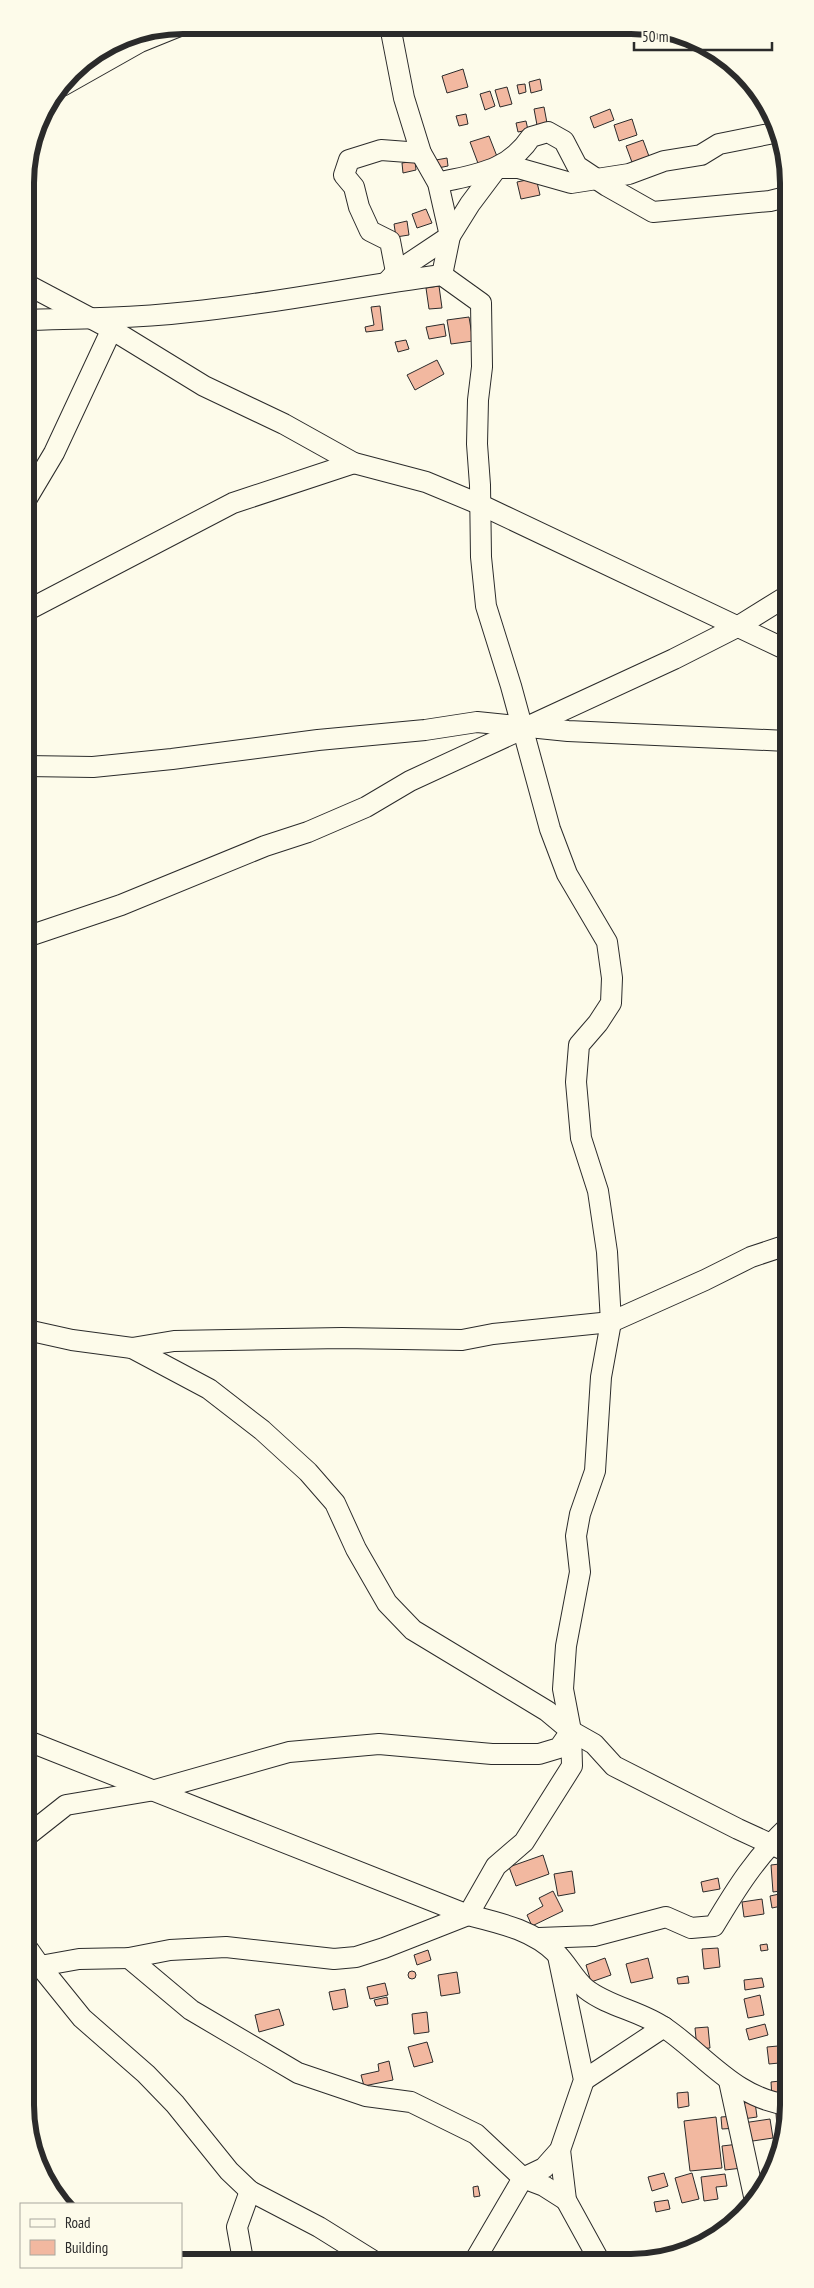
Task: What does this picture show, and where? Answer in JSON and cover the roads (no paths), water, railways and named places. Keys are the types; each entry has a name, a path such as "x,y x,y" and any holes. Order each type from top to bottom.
{"street":[{"path":"392,34 404,98 420,153 438,183 450,236"},
{"path":"80,76 151,38"},
{"path":"442,275 450,236 470,204 497,168 522,150 531,137 548,132 564,141 577,166 652,212 780,198"},
{"path":"438,183 497,168 518,168 570,183 597,180 629,174 664,161 701,155 719,144 771,134"},
{"path":"392,277 390,241 370,231 359,207 354,187 344,176 349,160 381,150 420,153"},
{"path":"392,277 450,236"},
{"path":"34,320 92,319 114,323 253,304 392,277 442,275 481,303 482,367 476,444 480,485 481,557 486,606 550,829 567,874 607,942 612,978 611,1002 598,1023 579,1045 576,1082 581,1138 598,1191 608,1252 611,1322 601,1378 594,1471 580,1514 576,1536 580,1572 566,1646 563,1689 571,1731 572,1766 524,1842 496,1866 468,1915 356,1957 334,1959 226,1948 170,1950 129,1958 79,1959 34,1967"},
{"path":"34,288 92,319"},
{"path":"114,323 204,386 284,424 354,462 426,482 480,504 780,647"},
{"path":"34,487 54,453 114,323"},
{"path":"34,607 233,503 354,462"},
{"path":"34,934 121,906 265,846 308,832 366,807 410,781 522,728 595,697 737,627 780,600"},
{"path":"34,766 94,767 318,740 426,730 477,722 522,728 780,741"},
{"path":"34,1332 72,1340 132,1348 184,1341 342,1338 462,1340 493,1334 611,1322 751,1258 780,1248"},
{"path":"132,1348 209,1389 262,1430 308,1472 335,1503 356,1549 387,1603 413,1630 547,1711 571,1731 594,1744 614,1766 779,1848 742,1879 714,1926 691,1928 666,1917 594,1936 539,1938"},
{"path":"34,1830 66,1805 155,1790 289,1752 379,1744 442,1748 492,1754 540,1754 558,1748 571,1731"},
{"path":"34,1743 468,1915 511,1926 539,1938 557,1954 586,1989 664,2027 729,2081 770,2103 780,2104"},
{"path":"479,2254 523,2178 544,2168 560,2150 584,2080 557,1954"},
{"path":"129,1958 191,2010 298,2073 366,2096 411,2102 476,2134 523,2178 544,2186 566,2200"},
{"path":"34,1967 82,2018 146,2074 175,2104 229,2172 250,2191 319,2227 362,2254"},
{"path":"584,2080 664,2027"},
{"path":"729,2081 744,2158 753,2191"},
{"path":"560,2150 566,2200 596,2254"},
{"path":"243,2254 238,2227 250,2191"}]}
